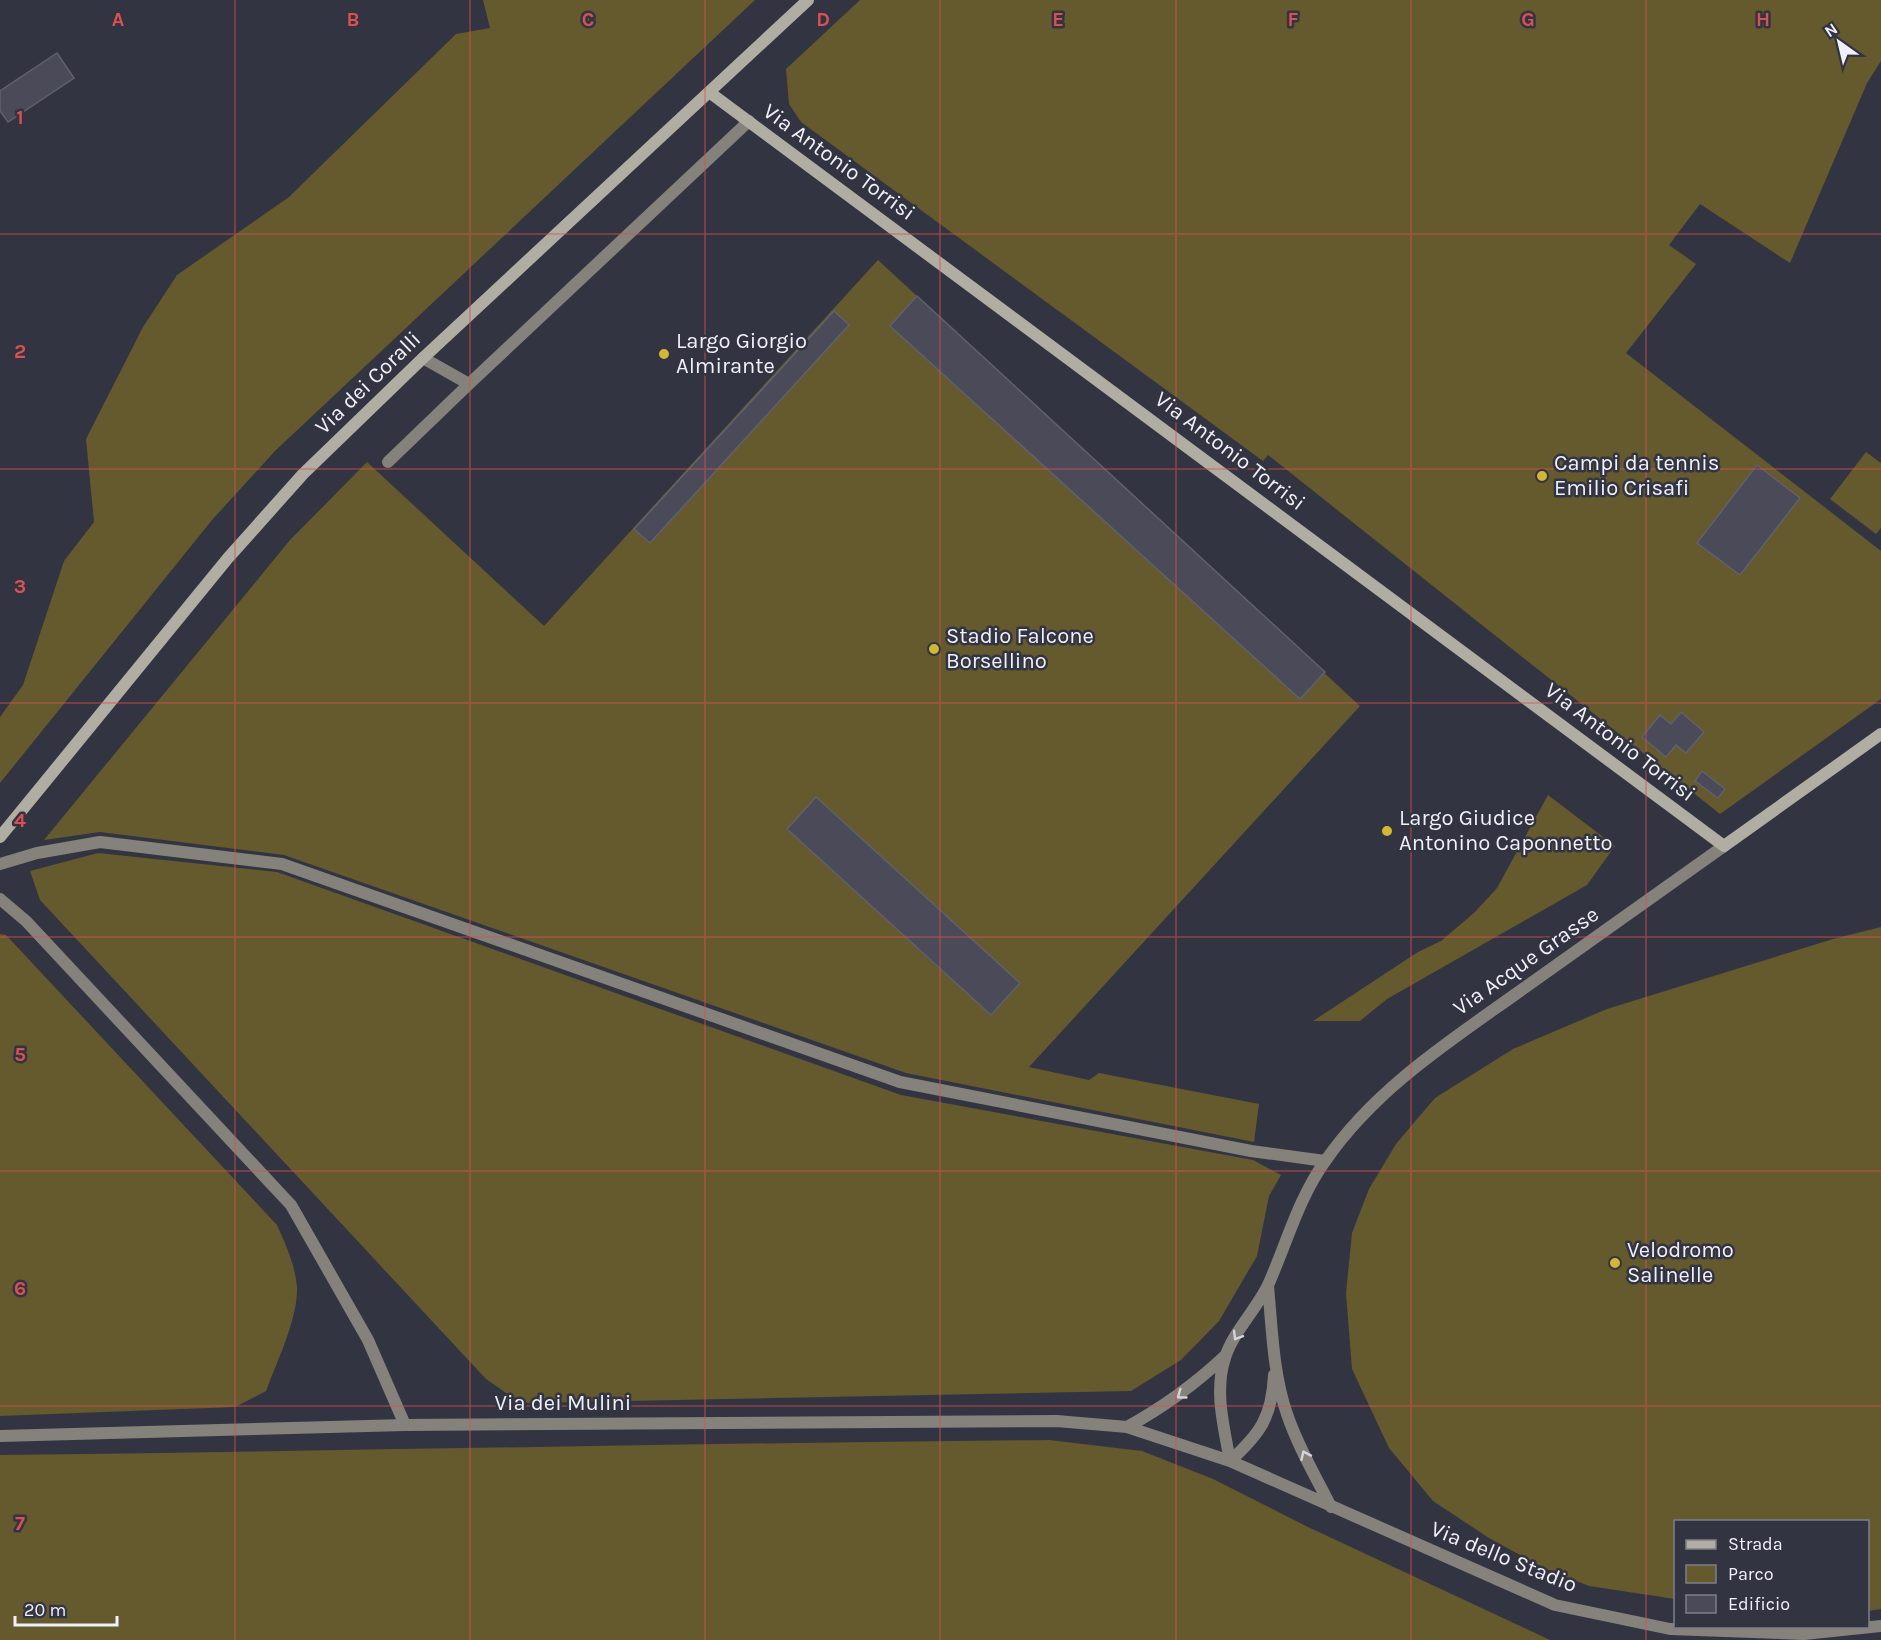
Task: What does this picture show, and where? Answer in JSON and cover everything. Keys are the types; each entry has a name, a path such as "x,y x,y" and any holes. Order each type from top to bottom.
{"street":[{"name":"Via dei Coralli","path":"0,837 228,558 303,474 423,358 808,0"},
{"name":"Via Antonio Torrisi","path":"709,92 1724,846"},
{"path":"388,462 748,121"},
{"path":"423,358 469,384"},
{"name":"Via Acque Grasse","path":"1225,1356 1268,1286 1298,1209 1325,1161 1359,1118 1405,1075 1881,734"},
{"path":"0,864 37,853 100,842 282,864 900,1082 1251,1151 1325,1161"},
{"path":"0,899 26,921 291,1205 368,1340 405,1425"},
{"path":"1268,1286 1275,1352 1287,1413 1332,1506"},
{"path":"1230,1461 1250,1443 1267,1419 1273,1386 1275,1352"},
{"path":"1225,1356 1220,1386 1221,1411 1230,1461"},
{"path":"1127,1427 1164,1407 1194,1385 1225,1356"},
{"name":"Via dei Mulini","path":"0,1436 405,1425 1057,1421 1127,1427 1230,1461"},
{"name":"Via dello Stadio","path":"1230,1461 1555,1605 1670,1629 1804,1634 1862,1628"},
{"path":"1670,1629 1678,1640"}],"green space":[{"path":"483,0 755,0 275,451 212,520 0,783 0,717 23,685 64,561 94,522 86,439 143,327 177,275 289,197 456,34 490,28"},
{"path":"860,0 1881,0 1881,61 1867,83 1790,263 1700,204 1669,245 1696,264 1626,353 1881,551 1881,699 1720,814 1268,455 1263,461 801,122 789,104 786,69"},
{"path":"878,260 1360,706 1029,1067 1089,1080 1099,1073 1259,1104 1254,1142 906,1073 284,855 100,832 44,840 290,540 367,462 544,626"},
{"path":"1866,452 1881,463 1881,528 1876,534 1830,499"},
{"path":"1548,795 1615,846 1587,885 1387,999 1360,1021 1313,1021 1418,952 1441,941 1475,912 1497,888"},
{"path":"98,853 277,872 901,1095 1253,1160 1281,1175 1269,1196 1257,1256 1219,1321 1181,1360 1131,1391 528,1403 509,1395 486,1379 40,900 30,871"},
{"name":"Velodromo Salinelle","path":"1881,927 1881,1609 1869,1611 1869,1520 1674,1520 1674,1599 1589,1586 1544,1568 1489,1538 1433,1501 1389,1448 1352,1369 1346,1293 1352,1233 1369,1189 1396,1144 1435,1098 1513,1049 1607,1009 1833,939"},
{"path":"0,934 6,935 277,1225 287,1248 297,1287 294,1313 286,1340 266,1391 235,1407 0,1416"},
{"path":"1049,1440 1142,1451 1213,1479 1308,1527 1550,1640 0,1640 0,1455"}],"building":[{"path":"57,53 74,78 8,122 0,111 0,91"},
{"path":"917,296 1325,672 1300,699 890,326"},
{"path":"834,311 849,325 650,543 634,529"},
{"path":"1757,465 1800,498 1740,575 1697,543"},
{"path":"1681,712 1704,732 1686,753 1676,745 1666,757 1642,737 1660,715 1671,724"},
{"path":"1702,771 1725,789 1718,798 1695,781"},
{"path":"816,797 1020,983 991,1015 787,829"}],"place":[{"name":"Largo Giorgio Almirante","path":"664,354"},
{"name":"Campi da tennis Emilio Crisafi","path":"1542,476"},
{"name":"Stadio Falcone Borsellino","path":"934,649"},
{"name":"Largo Giudice Antonino Caponnetto","path":"1387,831"},
{"name":"Velodromo Salinelle","path":"1615,1263"}]}
